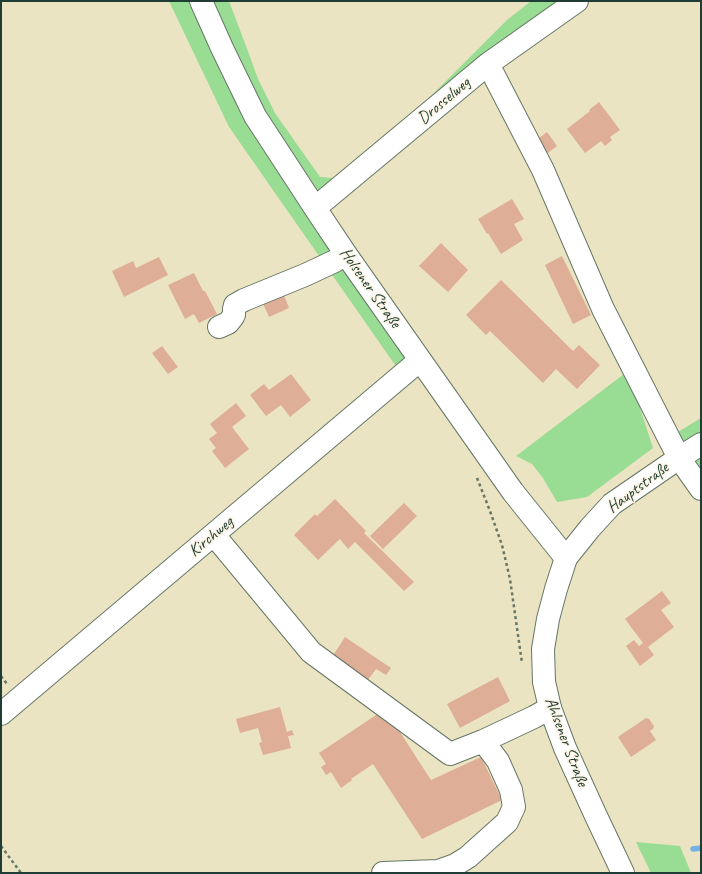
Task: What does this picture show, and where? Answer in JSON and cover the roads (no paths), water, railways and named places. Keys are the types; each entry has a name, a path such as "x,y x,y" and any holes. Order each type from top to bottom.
{"street":[{"name":"Holsener Straße","path":"200,1 255,116 315,208 513,492 566,558"},
{"name":"Drosselweg","path":"315,208 488,64 577,1"},
{"path":"488,64 543,170 603,309 679,458 701,489"},
{"path":"219,327 228,323 232,318 234,315 235,305 316,270 335,261 345,253"},
{"name":"Kirchweg","path":"1,714 420,360"},
{"name":"Hauptstraße","path":"566,558 612,504 701,444"},
{"path":"214,535 310,652 450,754 483,741 550,708"},
{"name":"Ahlsener Straße","path":"566,558 548,619 543,649 544,682 550,708 565,748 623,873"},
{"path":"383,873 438,871 455,865 468,857 507,822 514,807 511,790 498,761 483,741"}],"waterway":[{"path":"693,849 701,848"}]}
